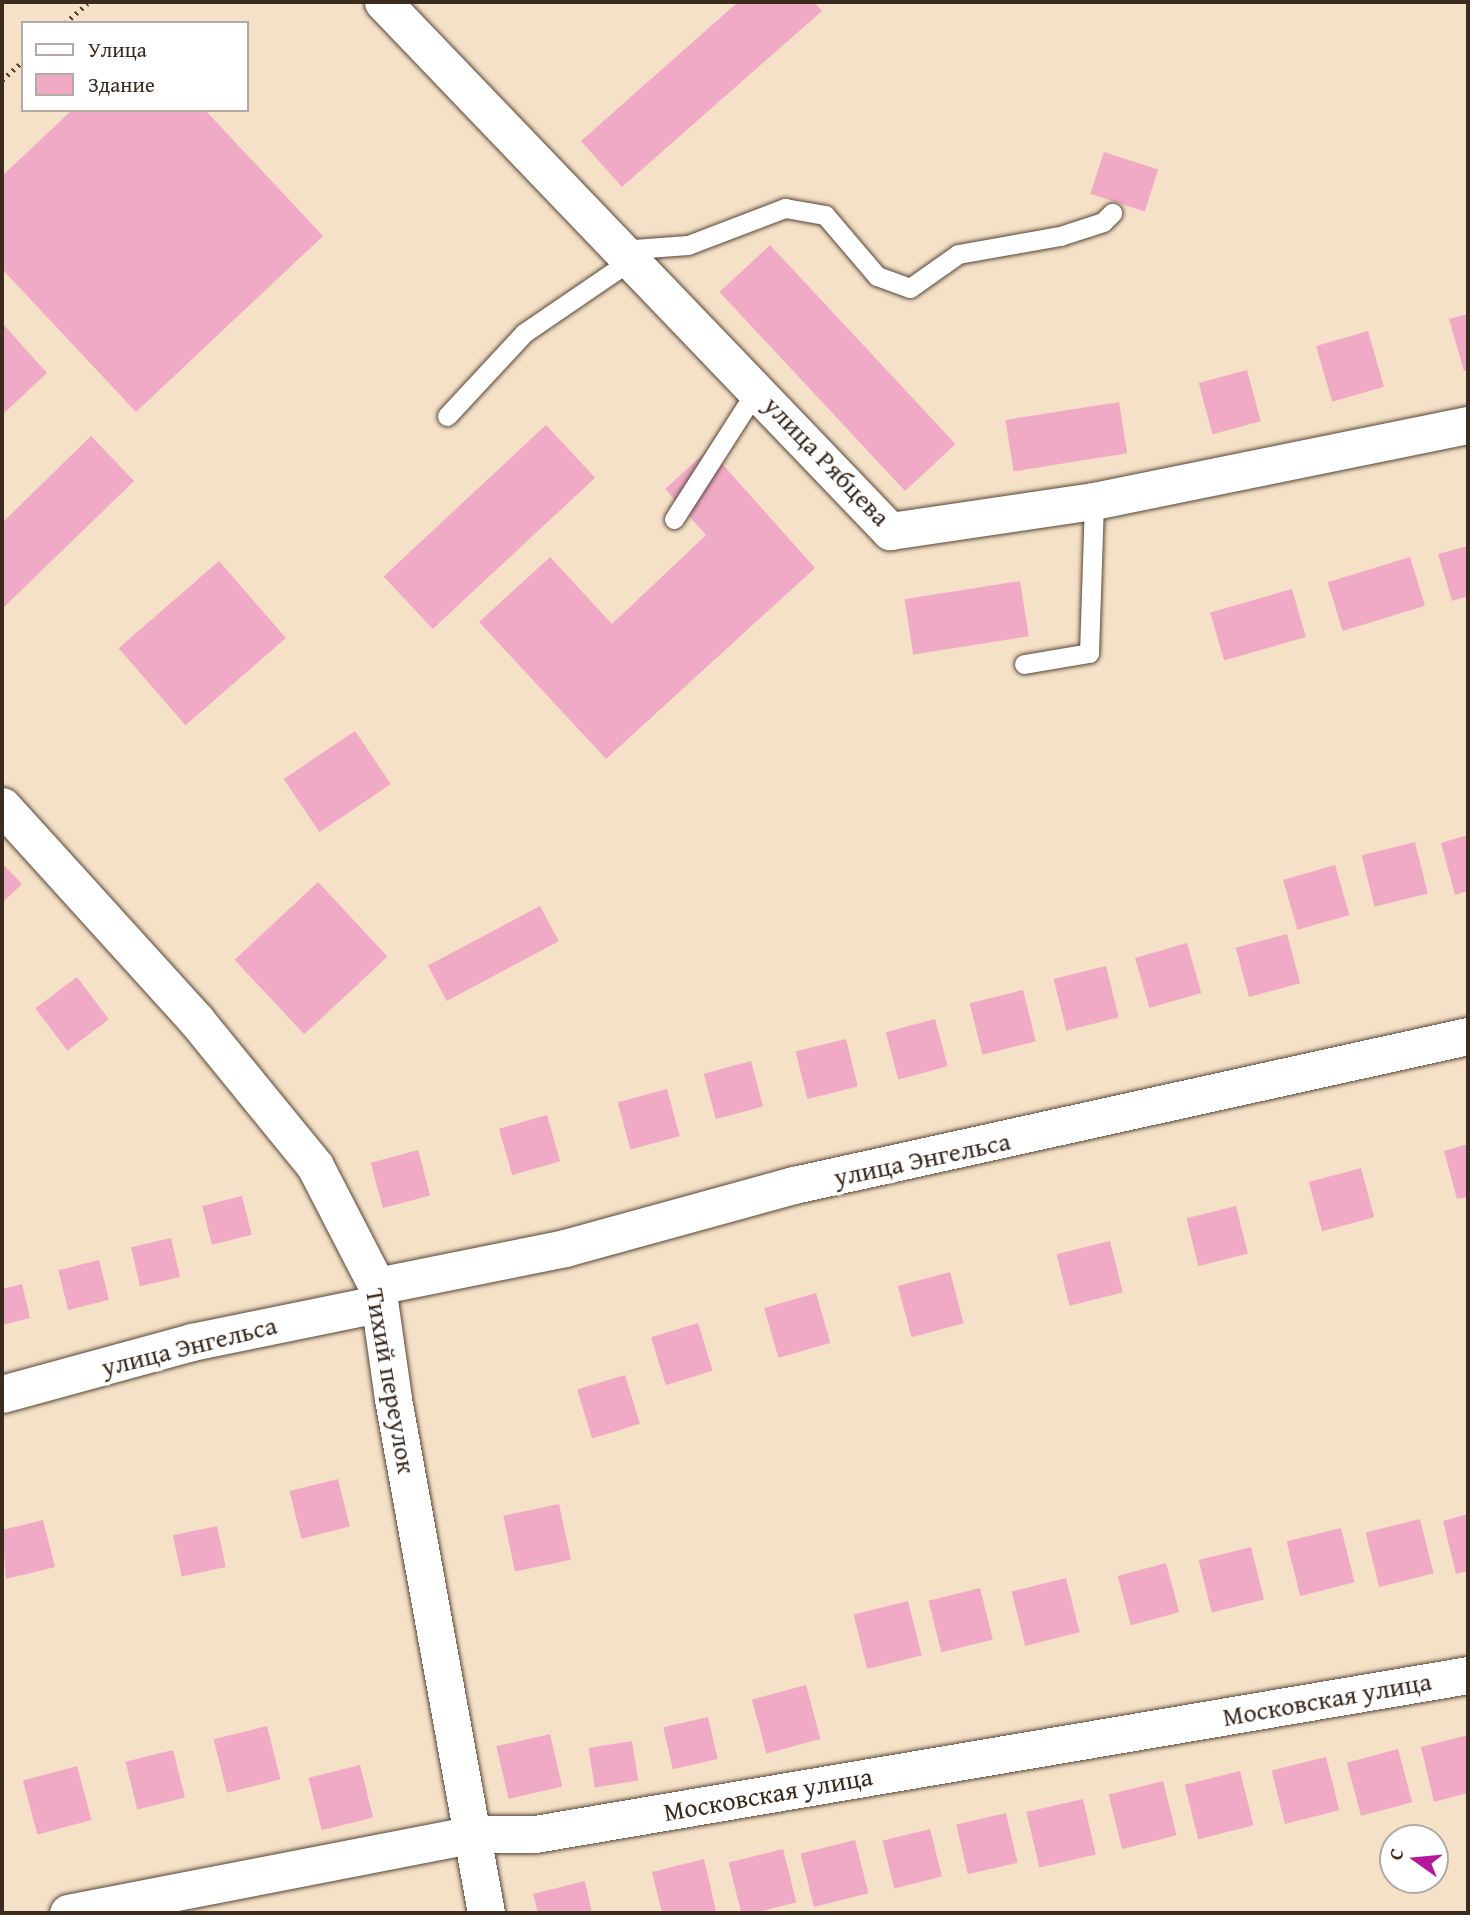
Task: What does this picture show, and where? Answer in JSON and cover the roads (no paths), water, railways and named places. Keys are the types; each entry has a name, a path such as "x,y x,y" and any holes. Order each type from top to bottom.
{"street":[{"name":"улица Рябцева","path":"383,2 757,389 890,531 1094,500 1468,425"},
{"name":"Тихий переулок","path":"2,806 196,1020 315,1166 377,1295 486,1913"},
{"name":"улица Энгельса","path":"2,1394 192,1342 565,1248 794,1185 1468,1036"},
{"name":"Московская улица","path":"68,1913 474,1835 535,1834 1468,1675"}],"lane":[{"path":"447,416 524,333 626,255 688,246 785,208 825,215 877,276 910,288 958,254 1060,236 1103,222 1112,213"},
{"path":"674,519 757,389"},
{"path":"1024,664 1089,653 1094,500"}]}
